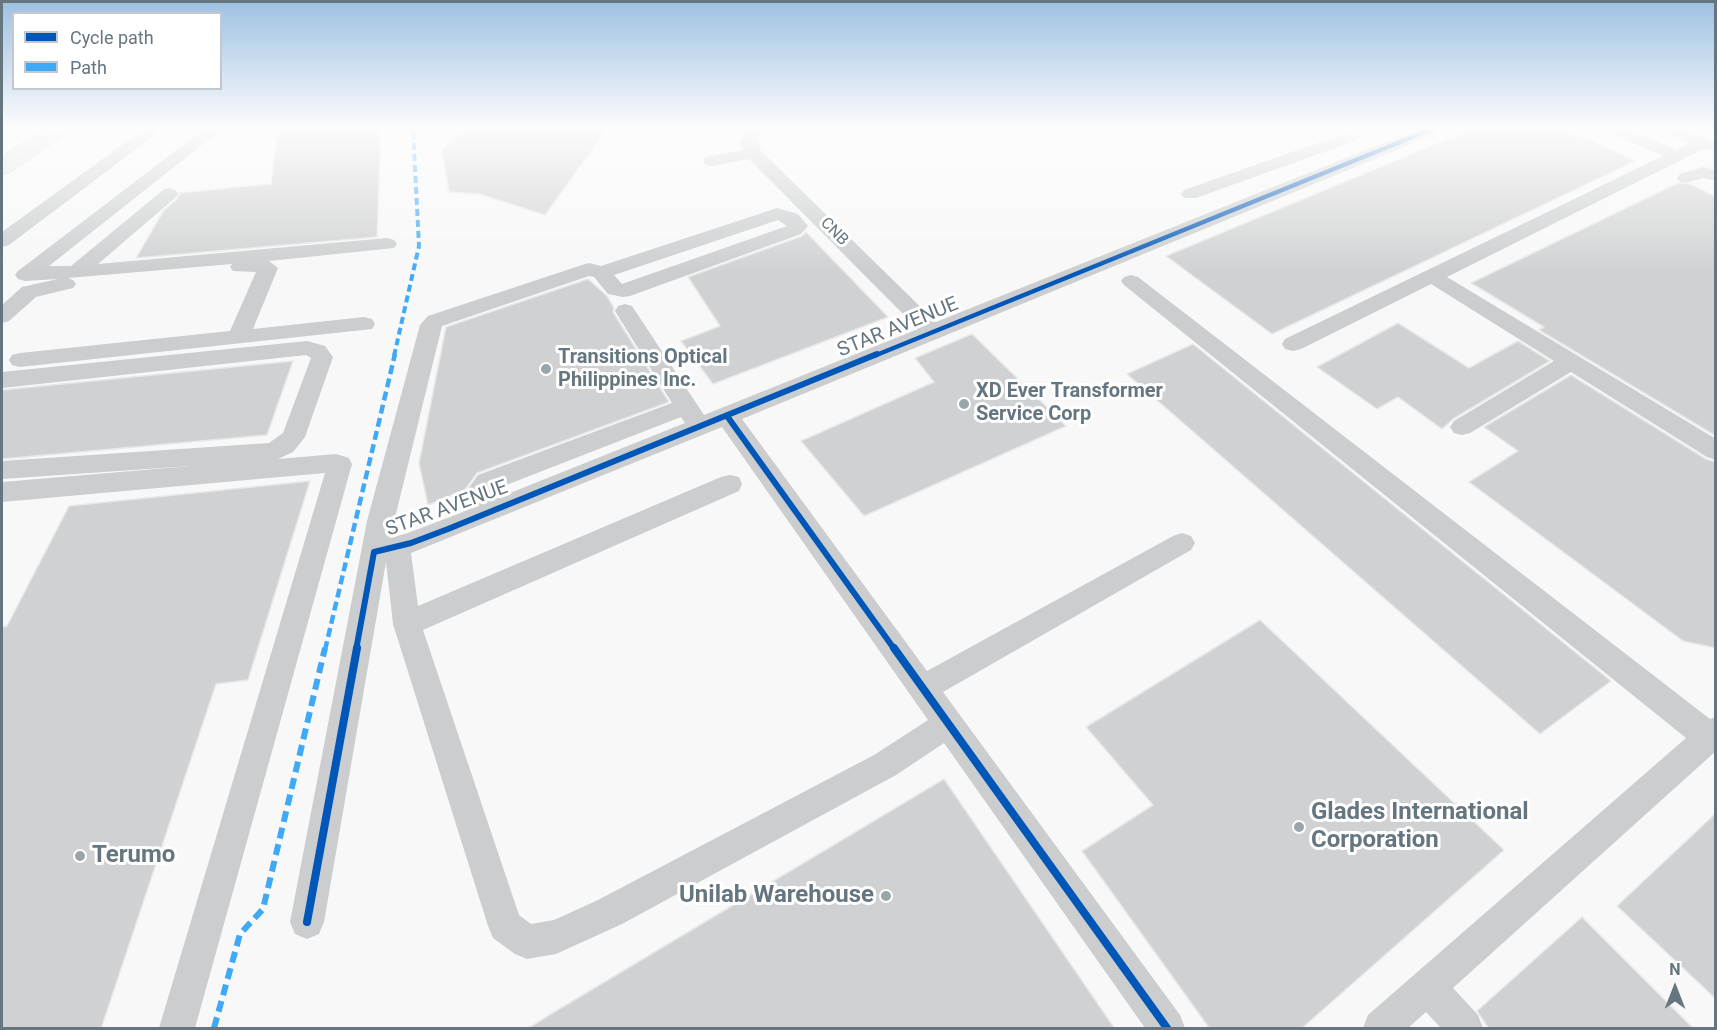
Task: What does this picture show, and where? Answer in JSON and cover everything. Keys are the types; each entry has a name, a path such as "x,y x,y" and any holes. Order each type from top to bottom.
{"street":[{"path":"2,241 89,177"},
{"path":"2,293 152,177"},
{"name":"CNB","path":"778,177 933,332"},
{"path":"1190,194 1232,177"},
{"name":"STAR AVENUE","path":"385,549 475,518 1313,177"},
{"path":"1293,344 1631,177"},
{"path":"76,272 169,194"},
{"path":"307,921 431,325 435,321 589,269 601,273 615,289 622,291 794,230 798,226 791,218 814,212"},
{"path":"28,273 76,272 387,244"},
{"path":"2,316 29,292 48,286 266,266 268,268 239,336"},
{"path":"1432,276 1716,451"},
{"path":"1131,281 1713,735 1381,1029"},
{"path":"625,311 685,407 713,421 923,688 1167,1029"},
{"path":"2,362 364,324"},
{"path":"2,380 308,348 317,351 322,357 293,437 285,446 272,452 2,470"},
{"path":"1462,428 1570,362"},
{"path":"475,518 478,493 486,482 685,407"},
{"path":"2,492 340,464 177,1029"},
{"path":"407,624 730,484"},
{"path":"923,688 1182,543"},
{"path":"385,549 505,926 527,942 555,937 610,912 885,765 949,723"},
{"path":"1428,987 1465,1029"}],"building":[{"path":"272,177 379,177 377,237 136,258 164,210 177,199 180,193 271,184"},
{"path":"446,177 572,177 545,215 480,194 449,192"},
{"path":"1356,177 1601,177 1272,334 1166,256"},
{"path":"1678,183 1690,184 1716,197 1716,436 1539,330 1544,327 1471,283"},
{"path":"806,232 888,317 713,384 681,341 720,326 688,277 802,236"},
{"name":"Transitions Optical Philippines Inc.","path":"588,279 607,296 614,308 613,312 669,402 477,473 465,490 428,505 419,463 446,327"},
{"path":"1398,323 1469,368 1518,341 1550,361 1453,419 1442,429 1398,397 1377,409 1317,367"},
{"name":"XD Ever Transformer Service Corp","path":"972,334 1066,426 864,516 801,441 934,382 915,358"},
{"path":"1193,344 1611,681 1540,734 1127,374"},
{"path":"293,361 267,435 2,459 2,390"},
{"path":"1571,375 1706,459 1716,462 1716,648 1683,641 1469,482 1518,451 1484,427"},
{"name":"Terumo","path":"310,481 248,680 216,684 101,1029 2,1029 2,627 7,626 69,506"},
{"name":"Glades International Corporation","path":"1260,620 1504,850 1301,1029 1210,1029 1082,851 1153,805 1086,727"},
{"name":"Unilab Warehouse","path":"944,779 1115,1029 527,1029 551,1014"},
{"path":"1716,813 1716,999 1617,906"},
{"path":"1582,917 1694,1029 1489,1029 1477,1011"}],"marked path":[{"path":"214,1028 240,934 263,909 403,319 419,246 415,177"}],"cycle path":[{"path":"307,922 374,552 411,543 448,529 1314,177"},
{"path":"727,416 1167,1028"}],"place":[{"name":"Transitions Optical Philippines Inc.","path":"546,369"},
{"name":"XD Ever Transformer Service Corp","path":"964,404"},
{"name":"Glades International Corporation","path":"1299,827"},
{"name":"Terumo","path":"80,856"},
{"name":"Unilab Warehouse","path":"886,896"}]}
